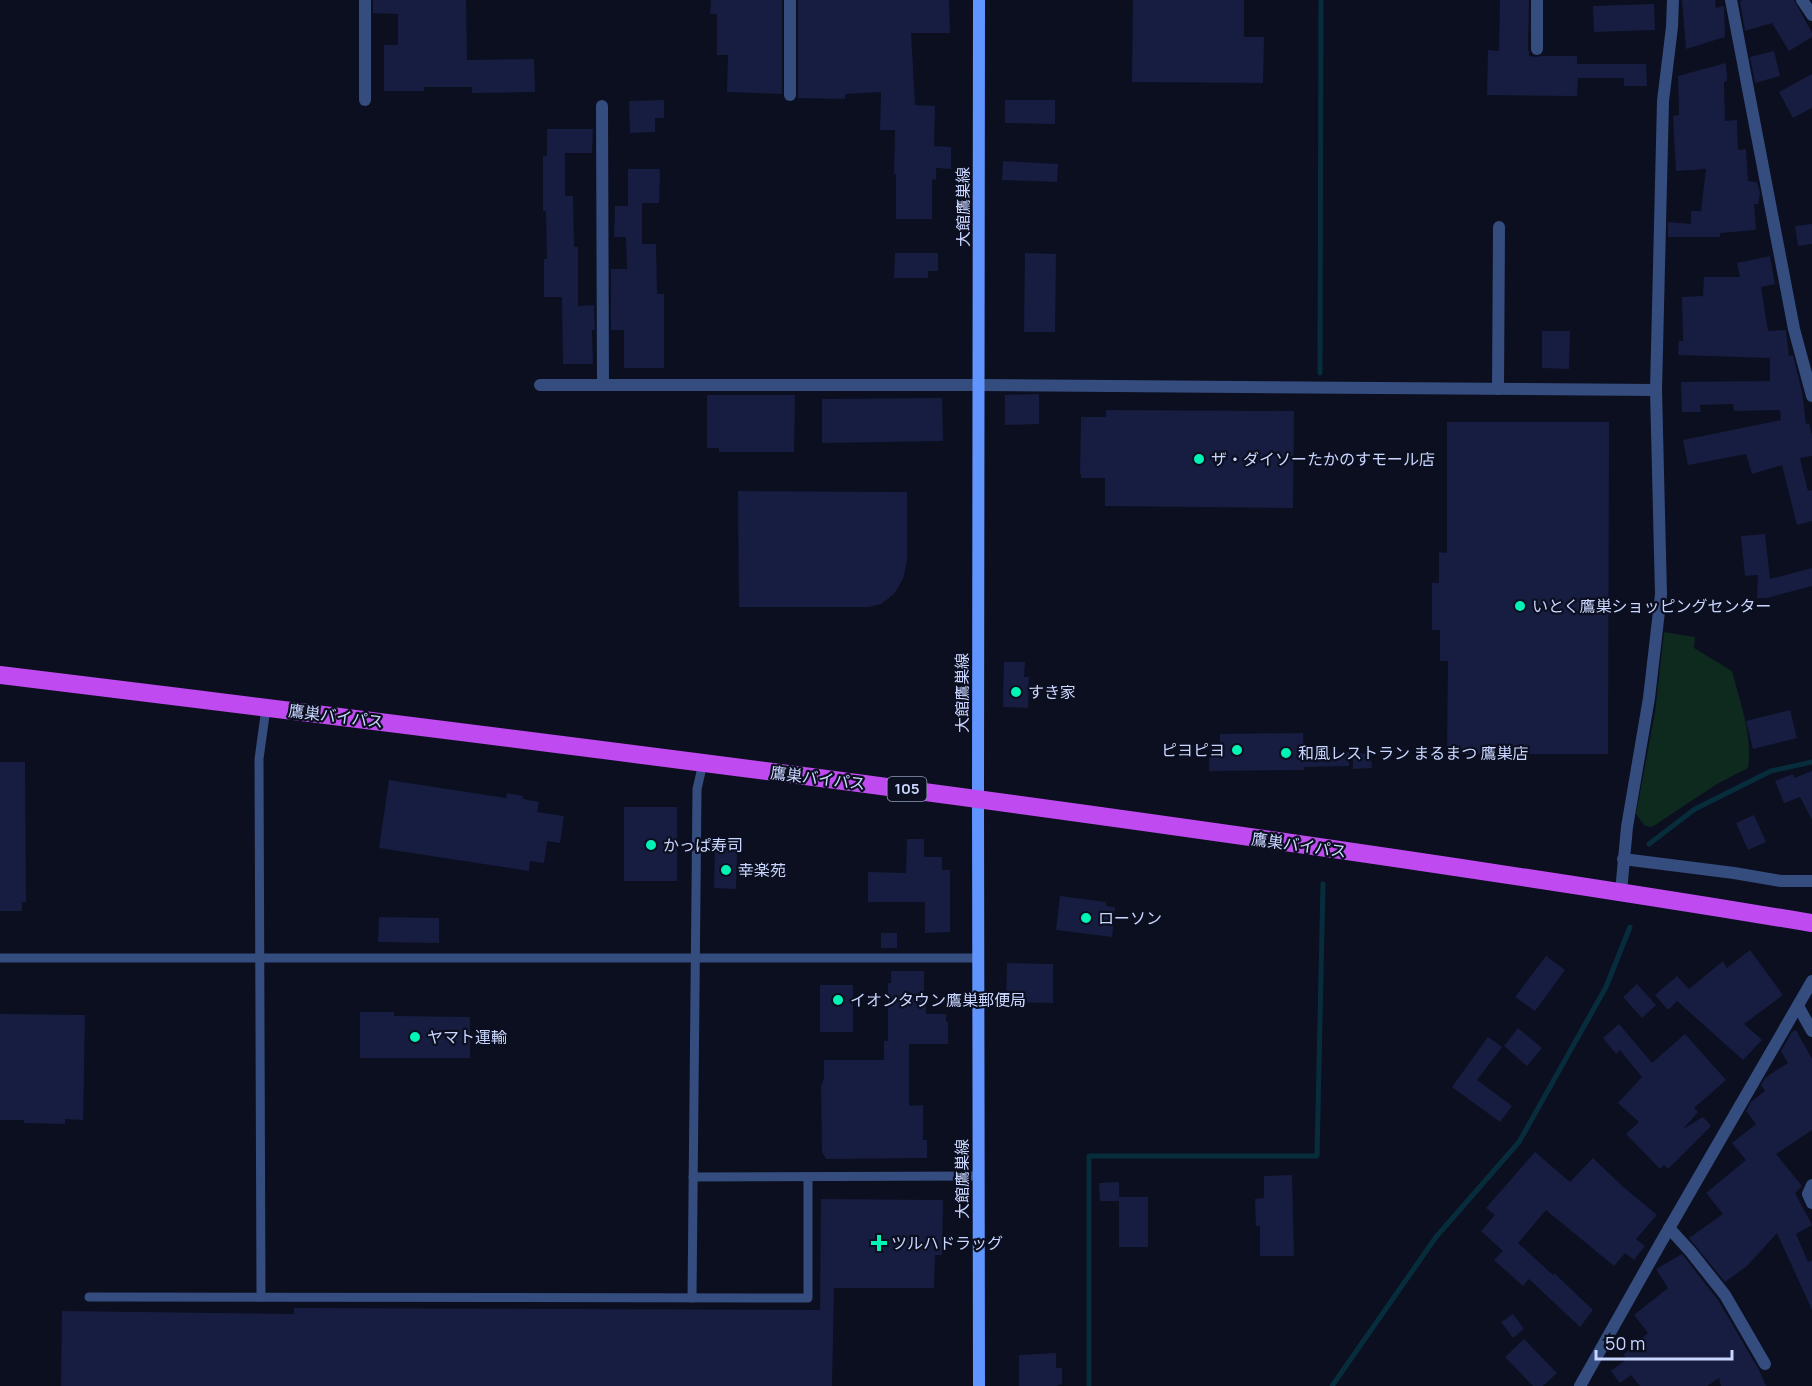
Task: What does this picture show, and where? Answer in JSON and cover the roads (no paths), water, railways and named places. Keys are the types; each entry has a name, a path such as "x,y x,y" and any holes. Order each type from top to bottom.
{"highway":[{"name":"鷹巣バイパス","path":"0,675 978,798 1621,892 1812,923"}],"main road":[{"name":"大館鷹巣線","path":"979,1386 980,0"}],"street":[{"path":"364,100 365,0"},
{"path":"790,0 790,95"},
{"path":"1537,0 1537,49"},
{"path":"1621,892 1627,827 1649,698 1661,594 1656,390 1663,101 1673,0"},
{"path":"1731,0 1794,329 1812,396"},
{"path":"1802,0 1812,15"},
{"path":"602,106 603,385"},
{"path":"1498,389 1499,227"},
{"path":"540,385 1656,390"},
{"path":"1623,859 1781,881 1812,881"},
{"path":"1580,1386 1812,981"},
{"path":"1798,1006 1812,1031"},
{"path":"1812,1185 1808,1194 1812,1203"},
{"path":"1669,1228 1725,1295 1765,1364"}],"lane":[{"path":"261,1297 259,759 266,708"},
{"path":"692,1298 697,789 704,763"},
{"path":"0,958 978,958"},
{"path":"693,1178 979,1176"},
{"path":"89,1297 808,1298 808,1177"}],"waterway":[{"path":"1320,373 1321,0"},
{"path":"1649,844 1695,809 1771,771 1812,762"},
{"path":"1089,1386 1089,1156 1317,1156 1323,884"},
{"path":"1332,1386 1436,1237 1519,1142 1606,987 1630,927"}],"place":[{"name":"ザ・ダイソーたかのすモール店","path":"1199,459"},
{"name":"いとく鷹巣ショッピングセンター","path":"1520,606"},
{"name":"すき家","path":"1016,692"},
{"name":"ピヨピヨ","path":"1237,750"},
{"name":"和風レストラン まるまつ 鷹巣店","path":"1286,753"},
{"name":"かっぱ寿司","path":"651,845"},
{"name":"幸楽苑","path":"726,870"},
{"name":"ローソン","path":"1086,918"},
{"name":"イオンタウン鷹巣郵便局","path":"838,1000"},
{"name":"ヤマト運輸","path":"415,1037"},
{"name":"ツルハドラッグ","path":"879,1243"}]}
